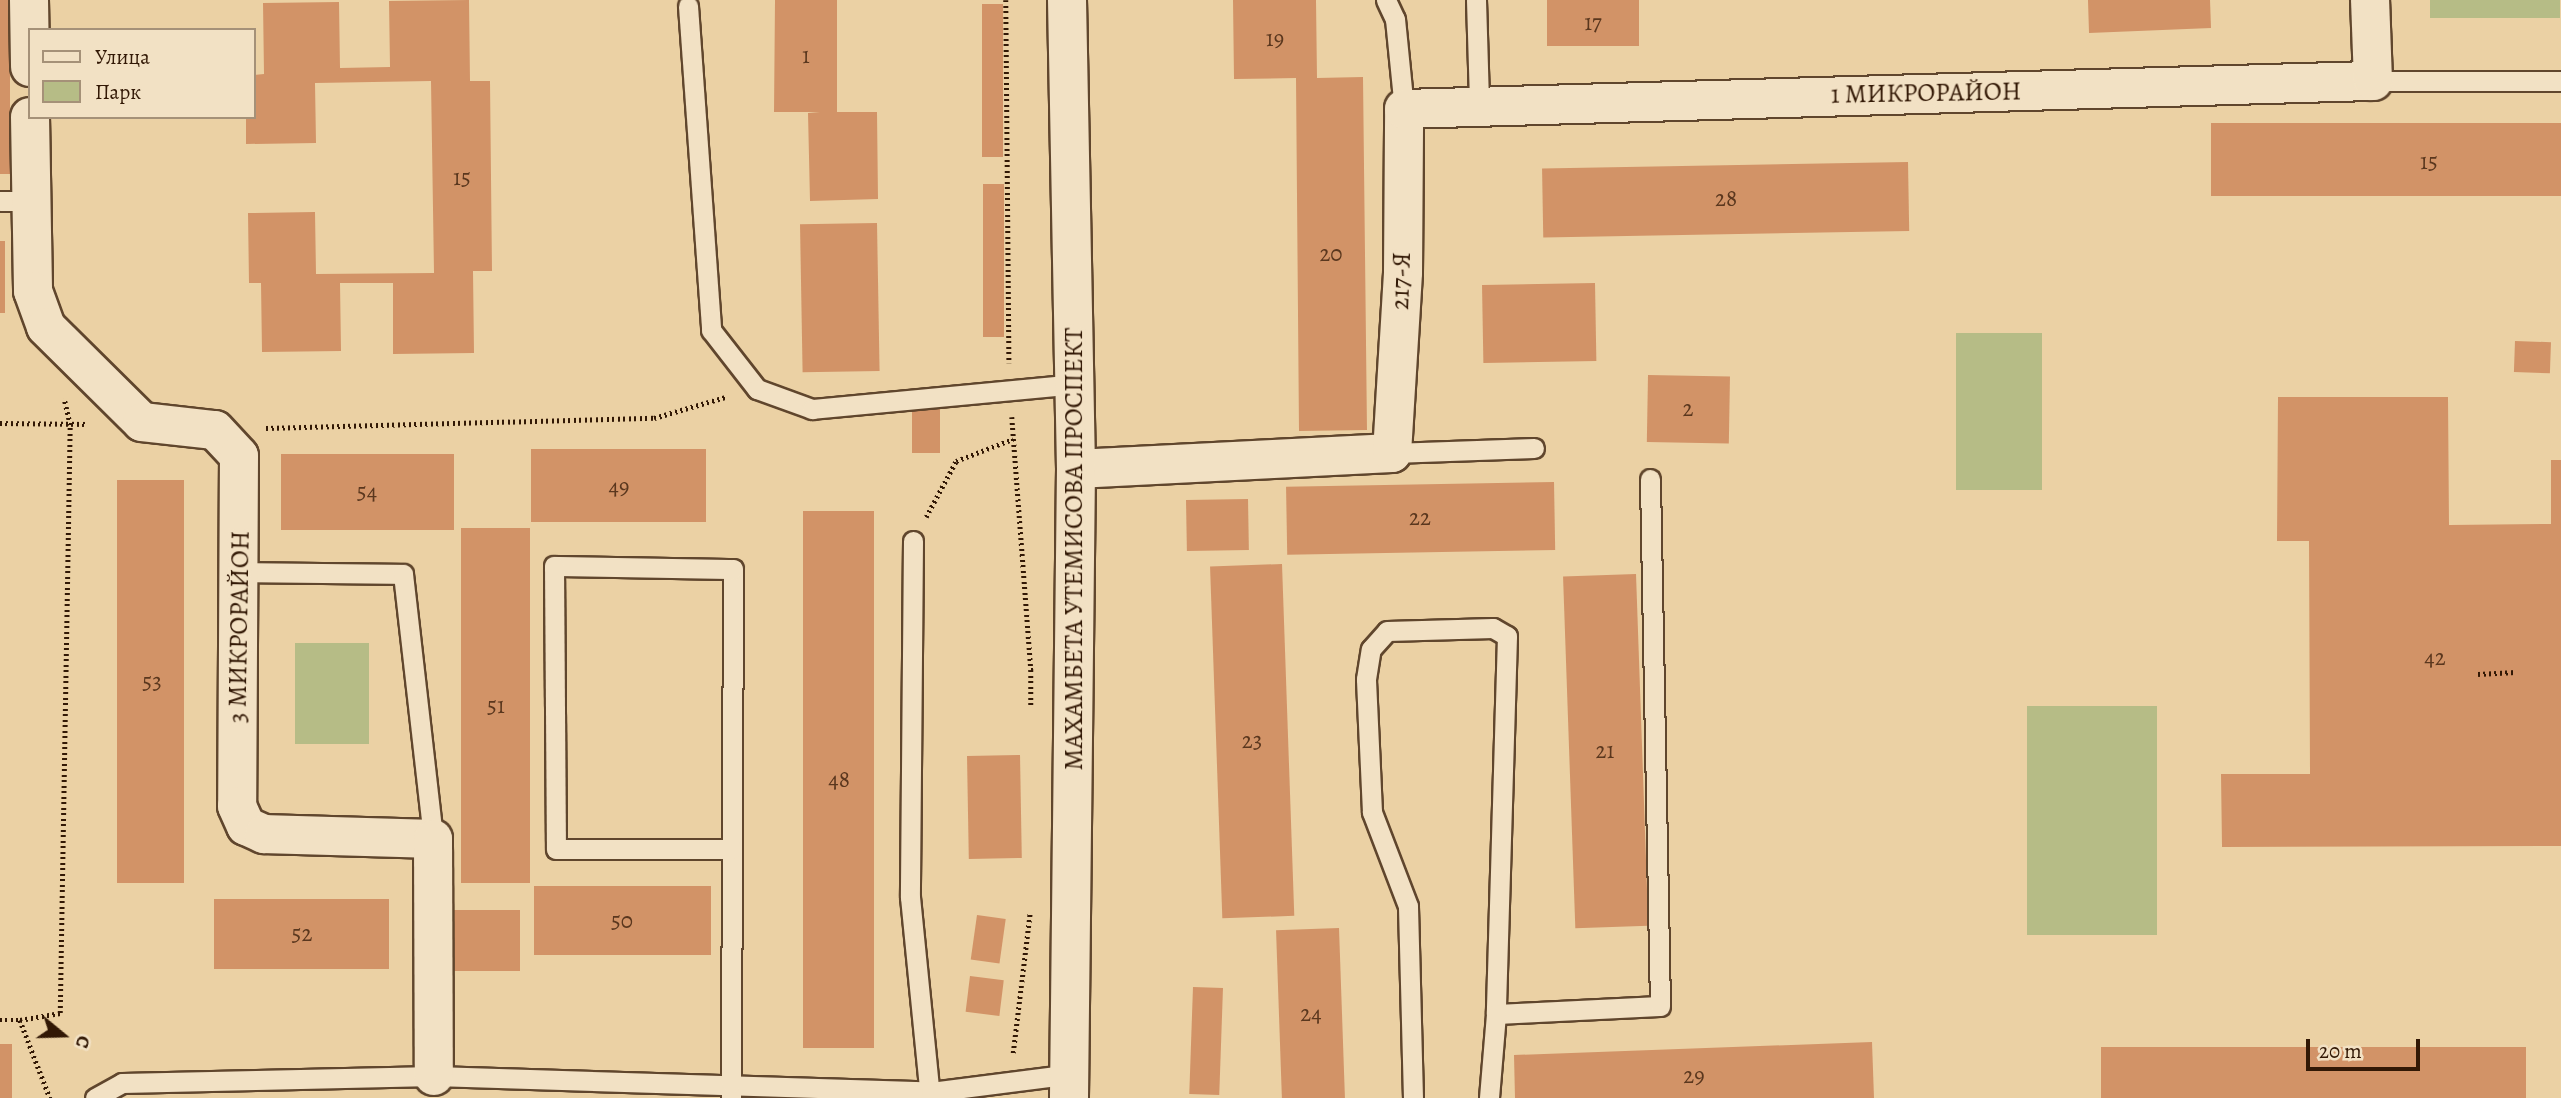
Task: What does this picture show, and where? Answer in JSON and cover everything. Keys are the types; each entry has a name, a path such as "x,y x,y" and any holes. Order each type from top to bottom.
{"street":[{"path":"29,0 29,28"},
{"name":"МАХАМБЕТА УТЕМИСОВА ПРОСПЕКТ","path":"1068,0 1076,469 1071,1086"},
{"path":"2370,0 2373,81"},
{"name":"1 МИКРОРАЙОН","path":"1404,109 1479,104 2373,81"},
{"name":"217-Я","path":"1392,453 1403,272 1404,109"},
{"path":"30,119 16,201 33,291 46,327 142,422 215,430"},
{"name":"3 МИКРОРАЙОН","path":"215,430 239,456 241,572 237,806 246,827 264,834 433,839"},
{"path":"1076,469 1392,453"},
{"path":"433,839 434,1076"}],"lane":[{"path":"1386,0 1395,19 1404,109"},
{"path":"1476,0 1479,104"},
{"path":"688,6 711,330 757,388 812,409 1010,388 1075,384"},
{"path":"2373,81 2561,81"},
{"path":"1392,453 1534,448"},
{"path":"1496,1014 1660,1006 1650,480"},
{"path":"913,541 910,897 930,1095"},
{"path":"731,1091 732,849 733,569 555,566 556,849 732,849"},
{"path":"241,572 404,574 433,839"},
{"path":"1413,1098 1408,906 1373,812 1366,679 1371,649 1387,631 1493,628 1507,636 1496,1014 1489,1098"},
{"path":"94,1098 122,1083 434,1076 731,1091 930,1095 1009,1082 1071,1086"}],"path":[{"path":"1006,0 1010,388 1031,670 1031,712"},
{"path":"0,1020 20,1020 60,1013 70,425 61,388"},
{"path":"215,430 654,418 757,388"},
{"path":"0,424 142,422"},
{"path":"913,541 956,461 1013,439"},
{"path":"1031,670 1075,670"},
{"path":"2479,674 2516,672"},
{"path":"1009,1082 1031,905"},
{"path":"20,1020 50,1098"}],"green space":[{"path":"2430,0 2560,0 2560,18 2430,18"},
{"path":"1956,333 2042,333 2042,490 1956,490"},
{"path":"295,643 369,643 369,744 295,744"},
{"path":"2027,706 2157,706 2157,935 2027,935"}],"building":[{"path":"0,0 10,0 10,174 0,174"},
{"path":"469,0 470,81 490,81 492,271 473,271 474,353 393,354 393,283 340,283 341,351 262,352 261,283 249,283 248,213 315,212 316,274 434,273 431,81 315,83 316,143 246,144 246,119 256,119 256,75 264,74 263,3 339,2 340,68 390,67 389,1"},
{"path":"775,0 837,0 837,112 877,112 878,199 810,201 808,113 820,112 774,112"},
{"path":"1233,0 1316,0 1317,78 1363,77 1367,430 1299,431 1296,78 1234,79"},
{"path":"1547,0 1639,0 1639,46 1547,46"},
{"path":"2088,0 2210,0 2211,28 2089,33"},
{"path":"982,4 1003,4 1003,157 982,157"},
{"path":"2211,123 2561,123 2561,196 2211,196"},
{"path":"1908,162 1909,231 1543,237 1542,168"},
{"path":"983,184 1004,184 1004,337 983,337"},
{"path":"877,223 880,371 803,372 800,224"},
{"path":"0,241 5,241 5,313 0,313"},
{"path":"1595,283 1596,361 1483,363 1482,285"},
{"path":"2515,341 2551,342 2550,373 2514,372"},
{"path":"1648,375 1730,376 1729,443 1647,442"},
{"path":"2278,397 2448,397 2449,525 2551,524 2551,460 2561,460 2561,846 2222,847 2221,774 2310,774 2309,541 2277,541"},
{"path":"912,408 940,408 940,453 912,453"},
{"path":"531,449 706,449 706,522 531,522"},
{"path":"281,454 454,454 454,530 281,530"},
{"path":"117,480 184,480 184,883 117,883"},
{"path":"1554,482 1555,550 1287,555 1286,487"},
{"path":"1248,499 1249,550 1187,551 1186,500"},
{"path":"803,511 874,511 874,1048 803,1048"},
{"path":"461,528 530,528 530,883 461,883"},
{"path":"1282,564 1294,916 1222,918 1210,567"},
{"path":"1636,574 1648,926 1575,928 1563,577"},
{"path":"1020,755 1022,858 969,859 967,756"},
{"path":"534,886 711,886 711,955 534,955"},
{"path":"214,899 389,899 389,969 214,969"},
{"path":"450,910 520,910 520,971 450,971"},
{"path":"977,915 1006,919 999,964 971,960"},
{"path":"1339,928 1345,1098 1282,1098 1276,930"},
{"path":"970,976 1004,980 999,1016 966,1012"},
{"path":"1193,987 1223,988 1219,1095 1189,1094"},
{"path":"1872,1042 1874,1098 1515,1098 1514,1055"},
{"path":"0,1044 12,1044 12,1098 0,1098"},
{"path":"2101,1047 2526,1047 2526,1098 2101,1098"}]}
